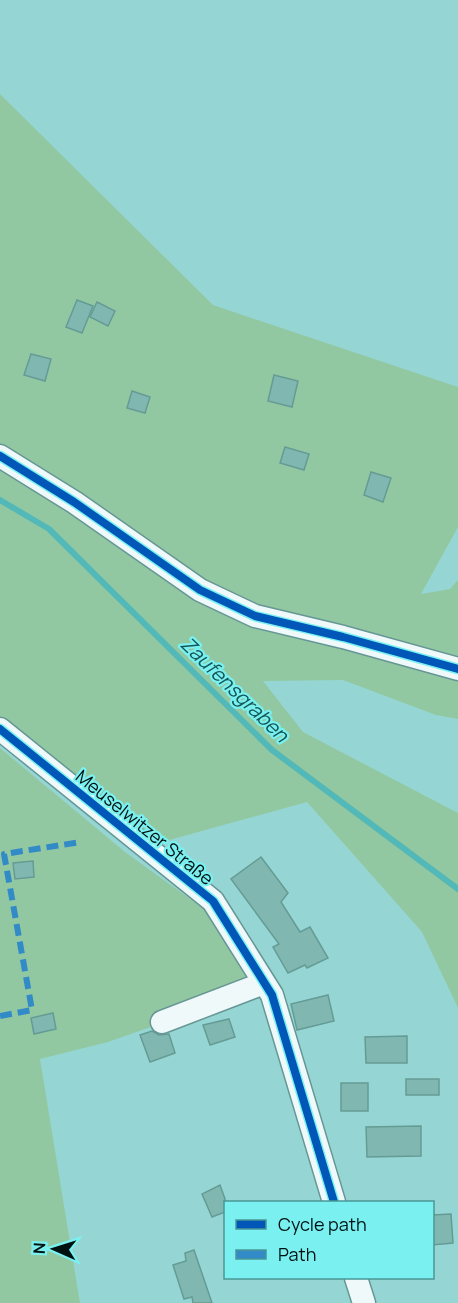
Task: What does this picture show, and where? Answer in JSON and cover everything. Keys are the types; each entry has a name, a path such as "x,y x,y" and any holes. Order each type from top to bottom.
{"street":[{"path":"0,456 74,502 200,590 255,616 344,637 458,669"},
{"name":"Meuselwitzer Straße","path":"0,729 213,901 272,995 333,1201"},
{"path":"162,1022 264,983"},
{"path":"356,1279 364,1303"}],"green space":[{"path":"0,94 213,305 458,387 458,527 421,594 450,589 458,580 458,719 436,715 343,680 263,681 303,732 458,813 458,1008 422,932 307,802 155,844 86,784 0,717"},
{"path":"0,748 125,852 211,914 256,990 108,1042 40,1059 80,1303 0,1303"}],"building":[{"path":"77,300 93,306 82,333 66,327"},
{"path":"97,302 115,311 108,326 90,317"},
{"path":"31,354 51,359 45,381 24,375"},
{"path":"274,375 298,381 292,407 268,401"},
{"path":"132,391 150,397 145,413 127,408"},
{"path":"285,447 309,454 304,470 280,463"},
{"path":"371,472 391,478 383,502 364,495"},
{"path":"261,857 288,893 281,902 300,932 310,927 328,958 307,968 305,965 288,973 273,947 279,944 231,879"},
{"path":"33,861 34,877 15,879 13,863"},
{"path":"328,995 334,1021 297,1030 291,1004"},
{"path":"53,1013 56,1029 34,1034 31,1018"},
{"path":"229,1019 235,1037 210,1045 203,1025"},
{"path":"152,1031 159,1035 169,1034 175,1053 150,1062 140,1035"},
{"path":"407,1036 407,1063 366,1063 365,1037"},
{"path":"406,1079 439,1079 439,1095 406,1095"},
{"path":"341,1083 368,1083 368,1111 341,1111"},
{"path":"421,1126 421,1156 367,1157 366,1127"},
{"path":"220,1185 225,1199 224,1212 212,1217 202,1194"},
{"path":"451,1214 453,1243 434,1245 434,1215"},
{"path":"194,1250 212,1303 193,1303 192,1297 184,1299 173,1265 186,1261 185,1253"}],"waterway":[{"name":"Zaufensgraben","path":"0,500 49,529 272,750 458,889"}],"marked path":[{"path":"0,1016 32,1010 4,854 81,842"}],"cycle path":[{"path":"0,456 74,502 200,590 255,616 343,637 458,669"},
{"path":"0,729 213,901 272,995 334,1201"}]}
